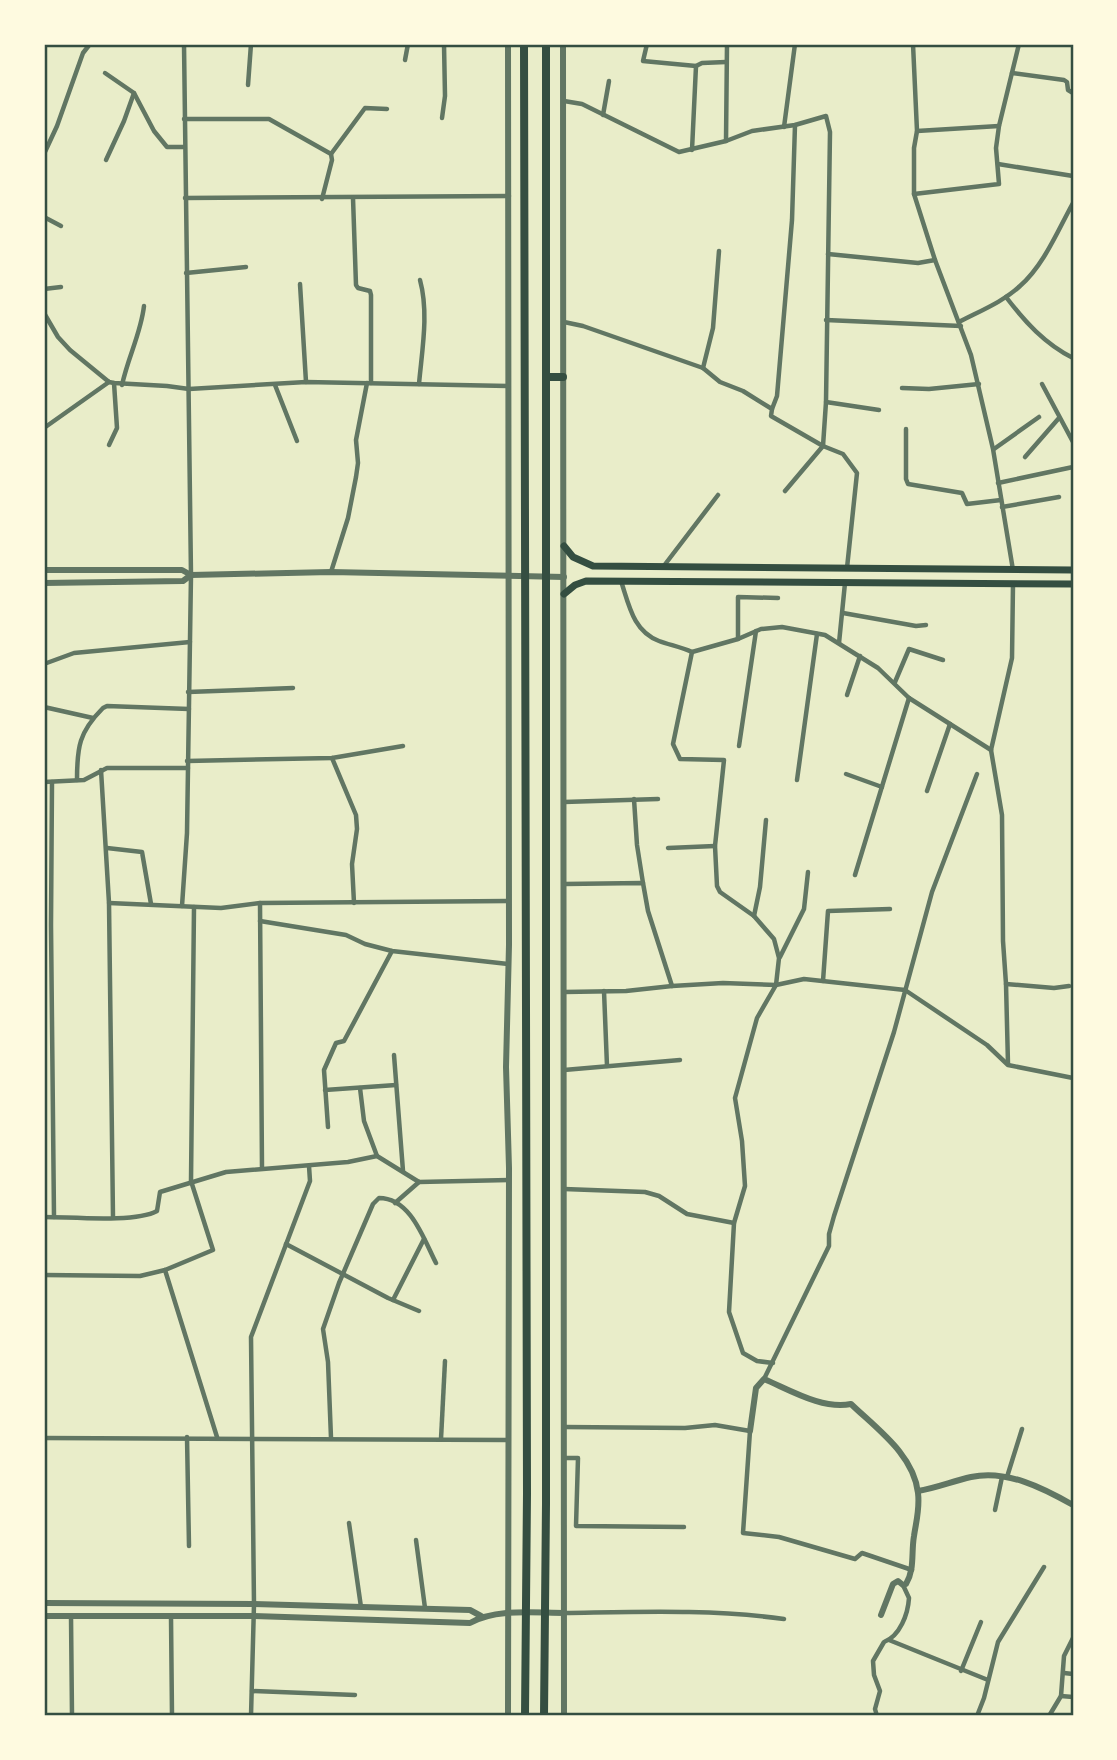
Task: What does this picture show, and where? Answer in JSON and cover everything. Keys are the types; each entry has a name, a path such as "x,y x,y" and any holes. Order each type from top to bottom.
{"highway":[{"path":"524,44 527,1493 525,1716"},
{"path":"544,1716 546,44"},
{"path":"546,377 563,377"}],"main road":[{"path":"564,546 573,557 593,566 1073,570"},
{"path":"1057,570 1057,584"},
{"path":"564,594 575,585 586,581 1073,584"}],"street":[{"path":"80,44 83,52"},
{"path":"44,152 67,102 83,52 90,44"},
{"path":"182,906 187,832 191,575 183,147 184,44"},
{"path":"248,85 251,44"},
{"path":"405,60 408,44"},
{"path":"442,118 445,96 444,44"},
{"path":"508,1716 509,1180 506,1067 509,964 509,44"},
{"path":"563,44 564,1716"},
{"path":"646,44 643,61 696,65 726,62"},
{"path":"726,141 727,44"},
{"path":"784,127 795,44"},
{"path":"912,44 917,131 914,148 914,194 979,384 1013,570"},
{"path":"914,194 999,184 996,148 999,125 1019,44"},
{"path":"692,150 696,65"},
{"path":"105,73 134,93 160,141 167,147 183,147"},
{"path":"1012,73 1064,80 1068,90 1073,93"},
{"path":"603,114 609,81"},
{"path":"106,160 134,93"},
{"path":"564,102 582,104 679,152 726,141 752,131 795,125 826,116 830,132 822,446 785,491"},
{"path":"322,199 332,160 331,154 365,108 387,109"},
{"path":"184,119 269,119 331,154"},
{"path":"795,125 792,220 776,396 771,416 822,446 843,454 858,473 846,569"},
{"path":"917,131 999,125"},
{"path":"998,164 1073,176"},
{"path":"185,198 509,196"},
{"path":"331,572 348,518 358,463 356,440 368,383 371,295 366,288 358,288 355,280 353,198"},
{"path":"826,320 960,324 1021,285 1034,271 1073,203"},
{"path":"44,217 61,226"},
{"path":"703,368 713,328 719,251"},
{"path":"828,254 918,263 935,260"},
{"path":"186,273 246,267"},
{"path":"419,384 424,317 420,280"},
{"path":"300,284 306,382"},
{"path":"44,289 61,287"},
{"path":"1006,297 1030,328 1073,358"},
{"path":"122,384 127,361 142,327 144,306"},
{"path":"44,313 58,337 70,350 111,383 188,389 306,382 509,386"},
{"path":"563,321 703,368 720,382 743,391 772,409"},
{"path":"44,428 111,383"},
{"path":"109,445 117,428 111,383"},
{"path":"902,388 929,389 979,384"},
{"path":"1042,384 1073,442"},
{"path":"275,385 296,441"},
{"path":"825,402 879,410"},
{"path":"993,449 1039,417"},
{"path":"1025,457 1059,418"},
{"path":"906,429 908,484 962,493 967,504 1001,500"},
{"path":"998,483 1073,467"},
{"path":"662,568 718,495"},
{"path":"1002,508 1059,497"},
{"path":"44,570 182,570 191,575 331,572 564,577"},
{"path":"44,583 183,581 191,575"},
{"path":"621,581 634,623 658,640 692,652 738,639 757,630 782,627 817,634 860,656 895,682 909,698 991,750"},
{"path":"839,643 845,583"},
{"path":"1008,1065 1002,815 991,750 1012,658 1013,584"},
{"path":"738,639 738,597 778,598"},
{"path":"843,613 916,626 926,625"},
{"path":"739,746 757,630"},
{"path":"797,780 817,634"},
{"path":"44,664 74,653 190,642"},
{"path":"895,682 909,649 943,660"},
{"path":"692,652 673,744 680,759 724,760 715,846 715,866 720,891 754,916 774,939 779,958"},
{"path":"847,695 860,656"},
{"path":"188,692 293,688"},
{"path":"856,875 909,698"},
{"path":"77,780 77,751 83,733 93,718 107,706 189,709"},
{"path":"44,707 93,718"},
{"path":"927,791 950,724"},
{"path":"187,761 331,758 403,746"},
{"path":"331,758 356,815 357,829 352,864 354,903"},
{"path":"44,782 84,780 100,770 125,766 188,768"},
{"path":"100,770 109,903 113,1217"},
{"path":"846,774 882,787"},
{"path":"912,1570 862,1553 855,1559 779,1537 743,1533 750,1431 757,1388 773,1363 829,1247 834,1216 905,990 932,892 976,774"},
{"path":"52,782 54,1217"},
{"path":"634,799 637,845 648,911 672,986"},
{"path":"564,802 658,799"},
{"path":"754,916 761,887 766,820"},
{"path":"668,848 715,846"},
{"path":"107,848 142,852 151,904"},
{"path":"773,1363 757,1361 743,1353 729,1312 734,1223 745,1186 742,1141 735,1098 757,1018 776,985 779,958 804,909 808,872"},
{"path":"564,884 643,883"},
{"path":"109,903 221,908 260,903 508,901"},
{"path":"260,903 262,1169"},
{"path":"44,1275 140,1276 165,1270 213,1250 191,1181 194,907"},
{"path":"823,981 828,911 890,909"},
{"path":"260,921 346,935 365,944 392,951 509,964"},
{"path":"328,1127 324,1070 336,1043 344,1041 392,951"},
{"path":"564,992 626,991 723,983 776,985 804,979 905,990 988,1045 1008,1065 1073,1078"},
{"path":"1006,984 1054,988 1069,986"},
{"path":"604,991 607,1066"},
{"path":"394,1055 403,1172"},
{"path":"564,1070 680,1060"},
{"path":"325,1090 396,1086"},
{"path":"360,1088 364,1121 377,1156 419,1182 509,1180"},
{"path":"44,1217 150,1214 157,1211 160,1192 226,1172 348,1163 377,1156"},
{"path":"250,1716 254,1616 251,1337 310,1181 309,1166"},
{"path":"395,1203 419,1182"},
{"path":"564,1189 645,1192 659,1196 688,1214 734,1223"},
{"path":"331,1438 328,1362 323,1329 343,1274 373,1204 379,1198 395,1203 414,1219 436,1263"},
{"path":"393,1300 424,1239"},
{"path":"286,1244 419,1311"},
{"path":"165,1270 218,1437"},
{"path":"441,1439 445,1361"},
{"path":"764,1379 827,1404 839,1407 851,1405 903,1454 918,1491 918,1520 912,1570 903,1585"},
{"path":"564,1427 685,1428 715,1425 750,1431"},
{"path":"995,1510 1022,1429"},
{"path":"187,1437 189,1546"},
{"path":"44,1438 508,1440"},
{"path":"564,1458 578,1458 576,1526 684,1527"},
{"path":"918,1491 973,1476 1004,1477 1028,1483 1073,1504"},
{"path":"349,1524 361,1607"},
{"path":"416,1540 425,1609"},
{"path":"977,1716 998,1642 1045,1567"},
{"path":"877,1716 875,1709 880,1691 874,1675 873,1661 884,1642 898,1633 909,1603 903,1585 898,1581 893,1584 881,1615"},
{"path":"44,1603 254,1604 470,1610 481,1616"},
{"path":"44,1616 254,1616 470,1623 481,1616 524,1613 725,1612 784,1619"},
{"path":"71,1616 72,1716"},
{"path":"171,1617 172,1716"},
{"path":"961,1671 981,1622"},
{"path":"1049,1716 1061,1696 1064,1656 1073,1638"},
{"path":"889,1640 988,1680"},
{"path":"1064,1673 1073,1674"},
{"path":"252,1691 355,1695"},
{"path":"1061,1696 1073,1697"}]}
